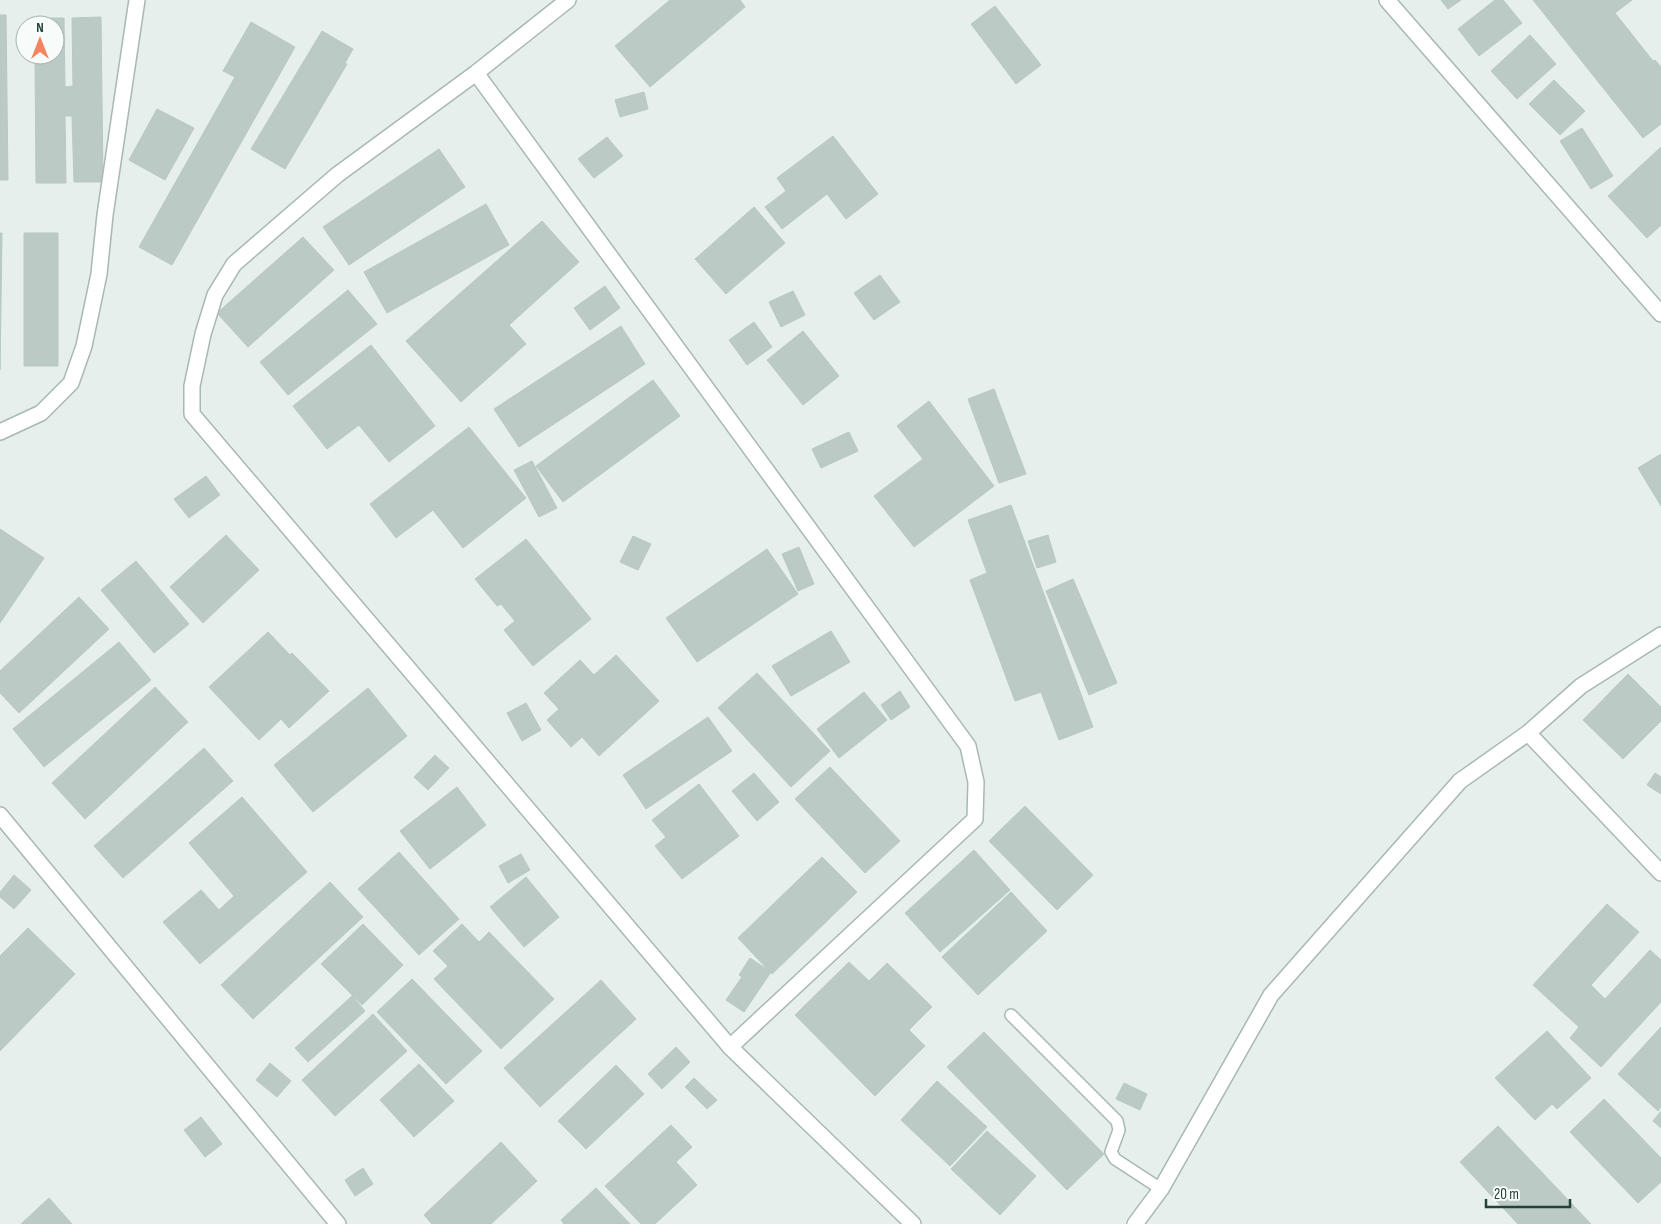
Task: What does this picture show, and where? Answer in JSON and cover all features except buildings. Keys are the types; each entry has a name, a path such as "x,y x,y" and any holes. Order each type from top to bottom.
{"street":[{"path":"0,432 40,413 71,383 84,346 99,274 105,215 137,0"},
{"path":"568,0 476,73 337,175 234,264 215,295 203,334 192,386 192,414 730,1048 913,1224"},
{"path":"1387,0 1661,314"},
{"path":"476,73 968,746 976,782 974,819 730,1048"},
{"path":"1135,1224 1160,1189 1271,995 1460,781 1528,733 1581,686 1661,635"},
{"path":"1528,733 1661,874"},
{"path":"0,815 338,1224"}],"lane":[{"path":"1011,1015 1117,1121 1119,1130 1112,1152 1115,1159 1160,1189"}]}
